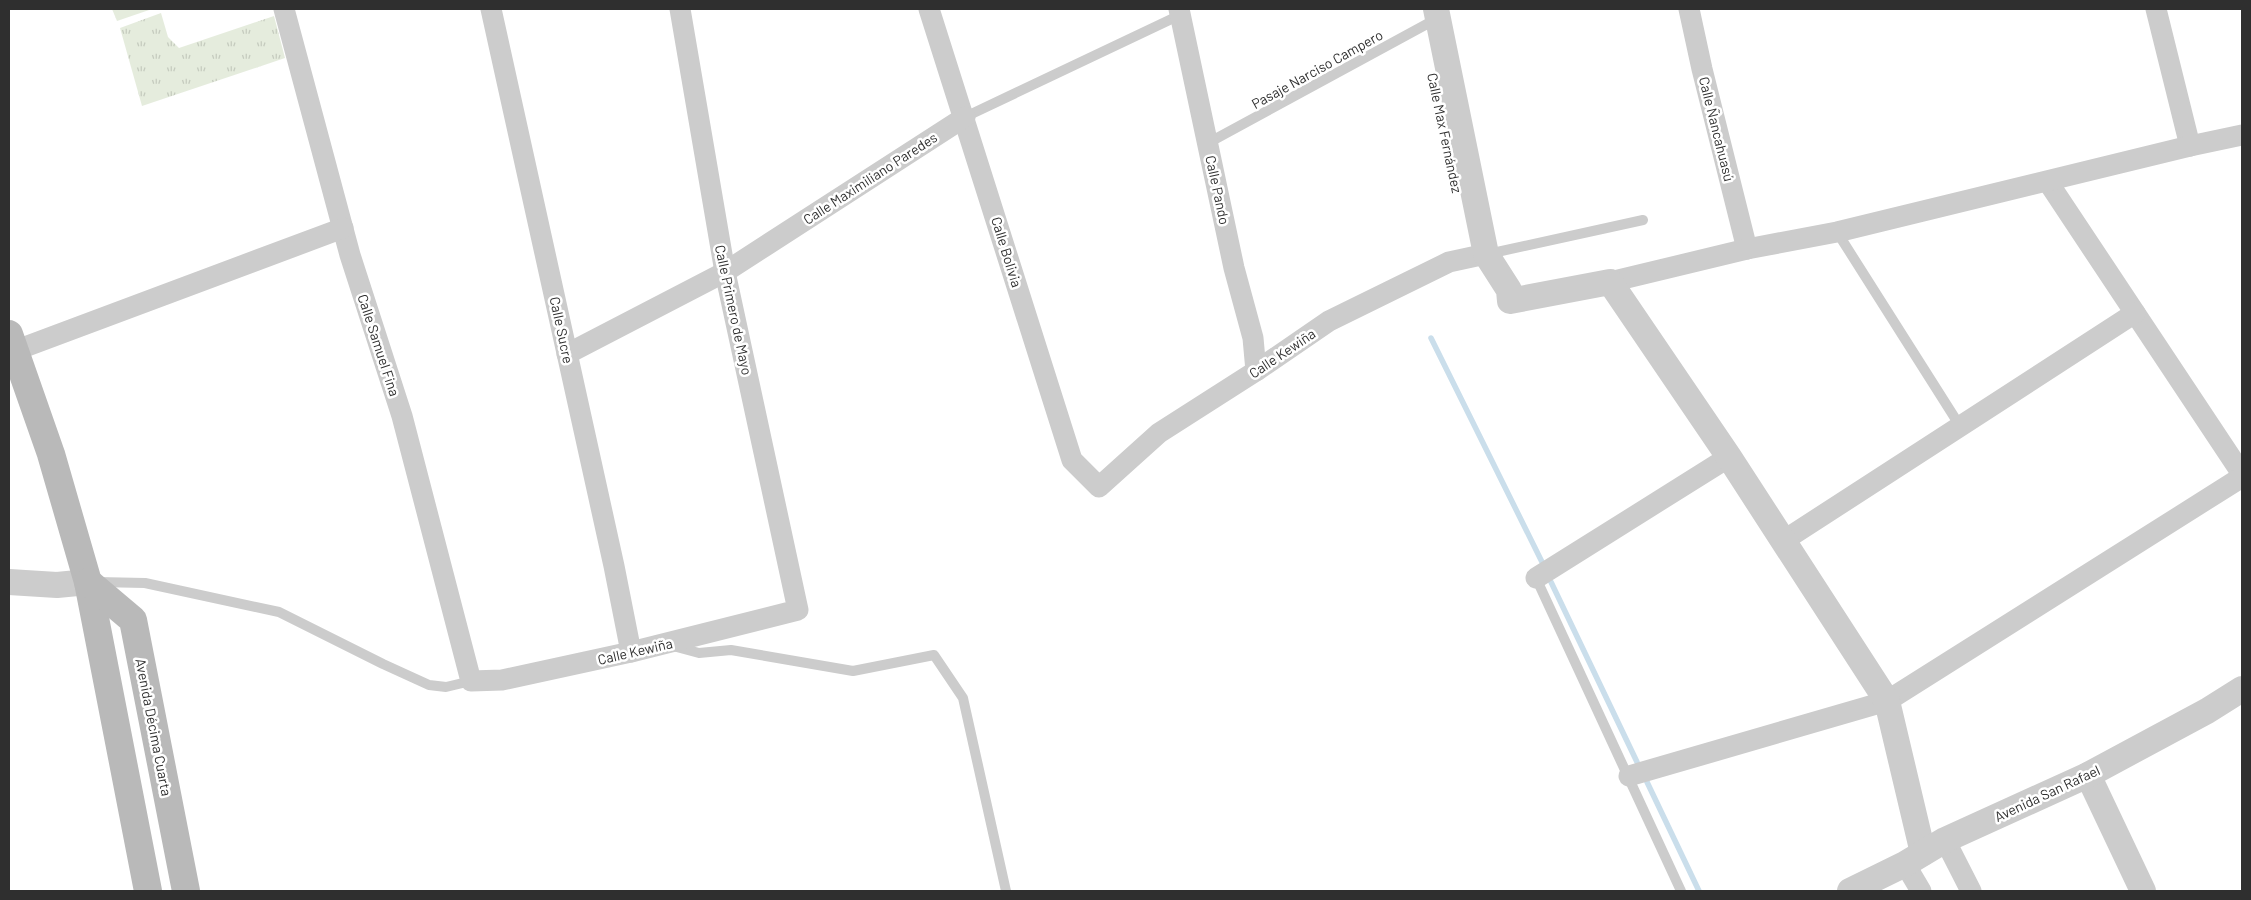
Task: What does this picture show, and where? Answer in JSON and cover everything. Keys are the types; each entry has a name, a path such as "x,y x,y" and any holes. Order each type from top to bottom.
{"main road":[{"path":"12,343 51,454 88,582 148,891"},
{"name":"Avenida Décima Cuarta","path":"88,582 133,620 186,891"}],"street":[{"name":"Calle Samuel Fina","path":"284,9 343,228 402,416 471,681"},
{"name":"Calle Sucre","path":"491,9 631,652"},
{"name":"Calle Primero de Mayo","path":"680,9 725,272 798,610"},
{"name":"Calle Bolivia","path":"929,9 965,117 1072,460 1099,487"},
{"name":"Calle Ñancahuasú","path":"1689,9 1747,249"},
{"path":"2156,9 2190,146"},
{"name":"Calle Pando","path":"1180,12 1234,268 1253,338 1256,371"},
{"name":"Calle Max Fernández","path":"1429,16 1479,256"},
{"name":"Calle Maximiliano Paredes","path":"567,354 725,272 965,117"},
{"path":"1479,256 1509,290 1510,301 1610,282 1747,249 1837,232 2242,135"},
{"path":"1629,776 1887,701 2242,476 2048,182"},
{"path":"12,343 343,228"},
{"name":"Calle Kewiña","path":"1099,487 1159,433 1256,371 1328,321 1449,262 1479,256"},
{"path":"1610,282 1729,457 1887,701 1925,852 1921,891"},
{"path":"1783,541 2135,313"},
{"path":"1536,578 1729,457"},
{"path":"9,582 57,585 88,582"},
{"name":"Calle Kewiña","path":"471,681 502,680 631,652 798,610"},
{"name":"Avenida San Rafael","path":"1850,891 1925,852 2088,775 2207,711 2242,689"},
{"path":"2088,775 2143,891"},
{"path":"1925,852 1971,891"}],"lane":[{"name":"Calle Maximiliano Paredes","path":"965,117 1180,12"},
{"name":"Pasaje Narciso Campero","path":"1208,143 1429,16"},
{"path":"1479,256 1643,220"},
{"path":"1837,232 1960,426"},
{"path":"1536,578 1681,891"},
{"path":"88,582 145,583 278,612 383,664 429,684 446,687 471,681"},
{"path":"667,644 699,653 731,650 853,671 934,654 963,698 1006,891"}],"green space":[{"path":"112,9 152,9 117,21"},
{"path":"161,13 168,37 179,48 274,16 285,58 142,106 120,28"}],"waterway":[{"path":"1431,338 1542,562"},
{"path":"1551,582 1637,762"},
{"path":"1647,782 1699,891"}]}
